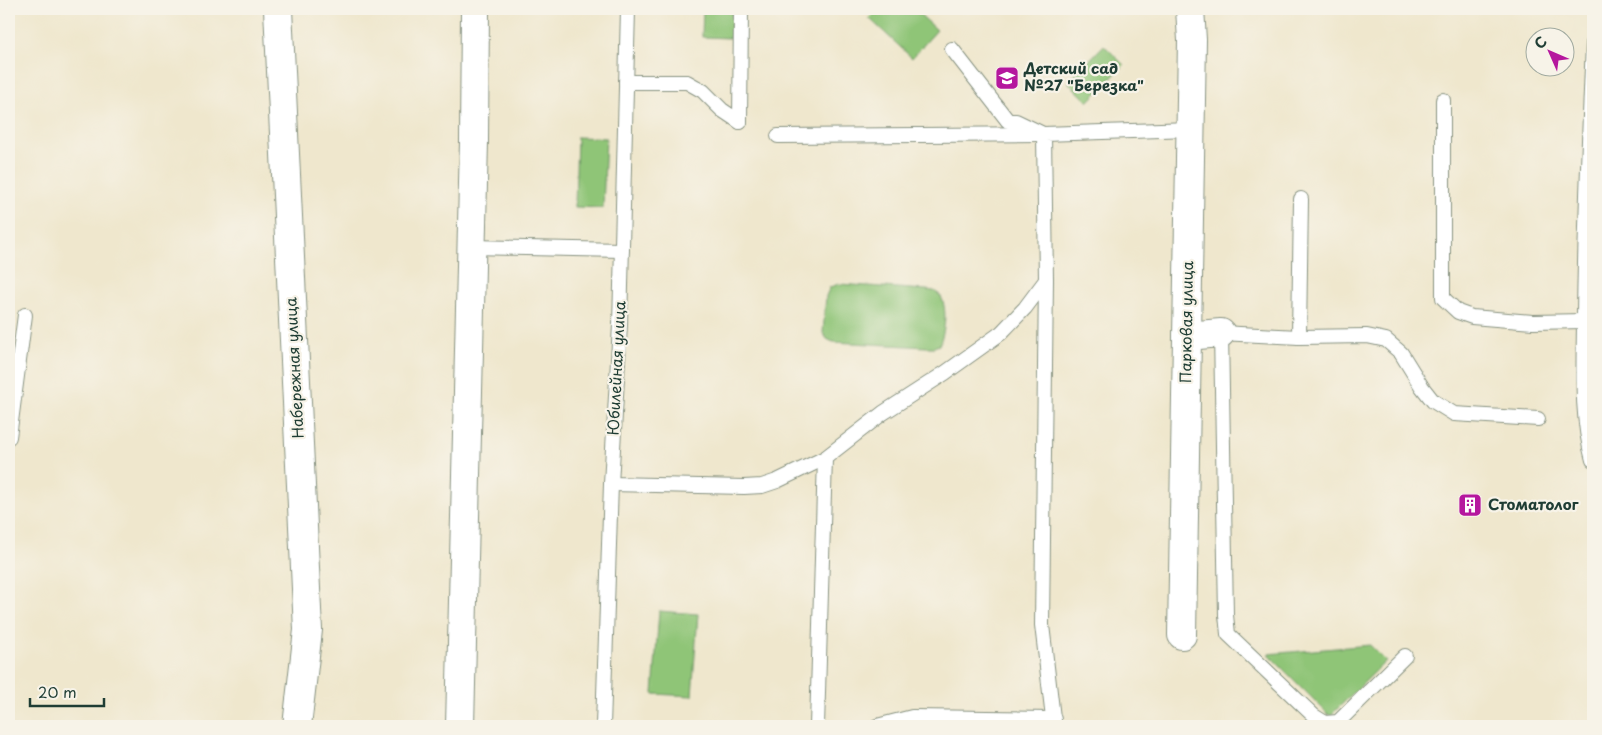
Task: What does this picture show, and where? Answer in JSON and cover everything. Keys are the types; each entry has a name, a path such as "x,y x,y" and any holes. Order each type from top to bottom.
{"street":[{"name":"Набережная улица","path":"278,9 308,630 297,726"},
{"name":"Парковая улица","path":"1182,636 1192,40 1190,9"},
{"path":"460,726 474,141 475,10"},
{"path":"1187,336 1221,334"}],"lane":[{"name":"Юбилейная улица","path":"603,726 611,484 620,325 628,9"},
{"path":"626,82 687,82 703,91 722,110 740,122 741,9"},
{"path":"1593,44 1590,189 1584,321 1584,417 1593,460"},
{"path":"952,49 1008,121 1016,121 1044,134"},
{"path":"1443,100 1443,298 1458,312 1472,317 1533,322 1584,321"},
{"path":"778,136 1044,134 1190,129"},
{"path":"877,726 912,717 1054,723 1042,625 1046,280 1044,134"},
{"path":"1299,337 1301,199"},
{"path":"471,247 622,250"},
{"path":"611,484 744,487 762,486 778,481 825,458 883,413 945,373 1001,333 1046,280"},
{"path":"9,427 25,315"},
{"path":"1405,656 1338,722 1325,723 1314,716 1228,634 1226,615 1221,334 1299,337 1367,336 1386,340 1401,353 1433,402 1454,414 1538,419"},
{"path":"817,726 825,458"}],"green space":[{"path":"703,9 732,9 731,38 702,37"},
{"path":"878,9 914,9 937,30 912,58 869,18"},
{"path":"1104,45 1124,65 1088,102 1068,82"},
{"path":"577,137 606,138 603,208 575,207"},
{"path":"839,284 934,291 940,295 945,313 943,333 939,345 926,347 833,342 827,339 823,333 826,296 830,287"},
{"path":"659,611 698,614 692,696 653,694"},
{"path":"1370,645 1386,661 1330,716 1268,654"}],"place":[{"name":"Детский сад №27 \"Березка\"","path":"1007,78"},
{"name":"Стоматолог","path":"1470,505"}]}
